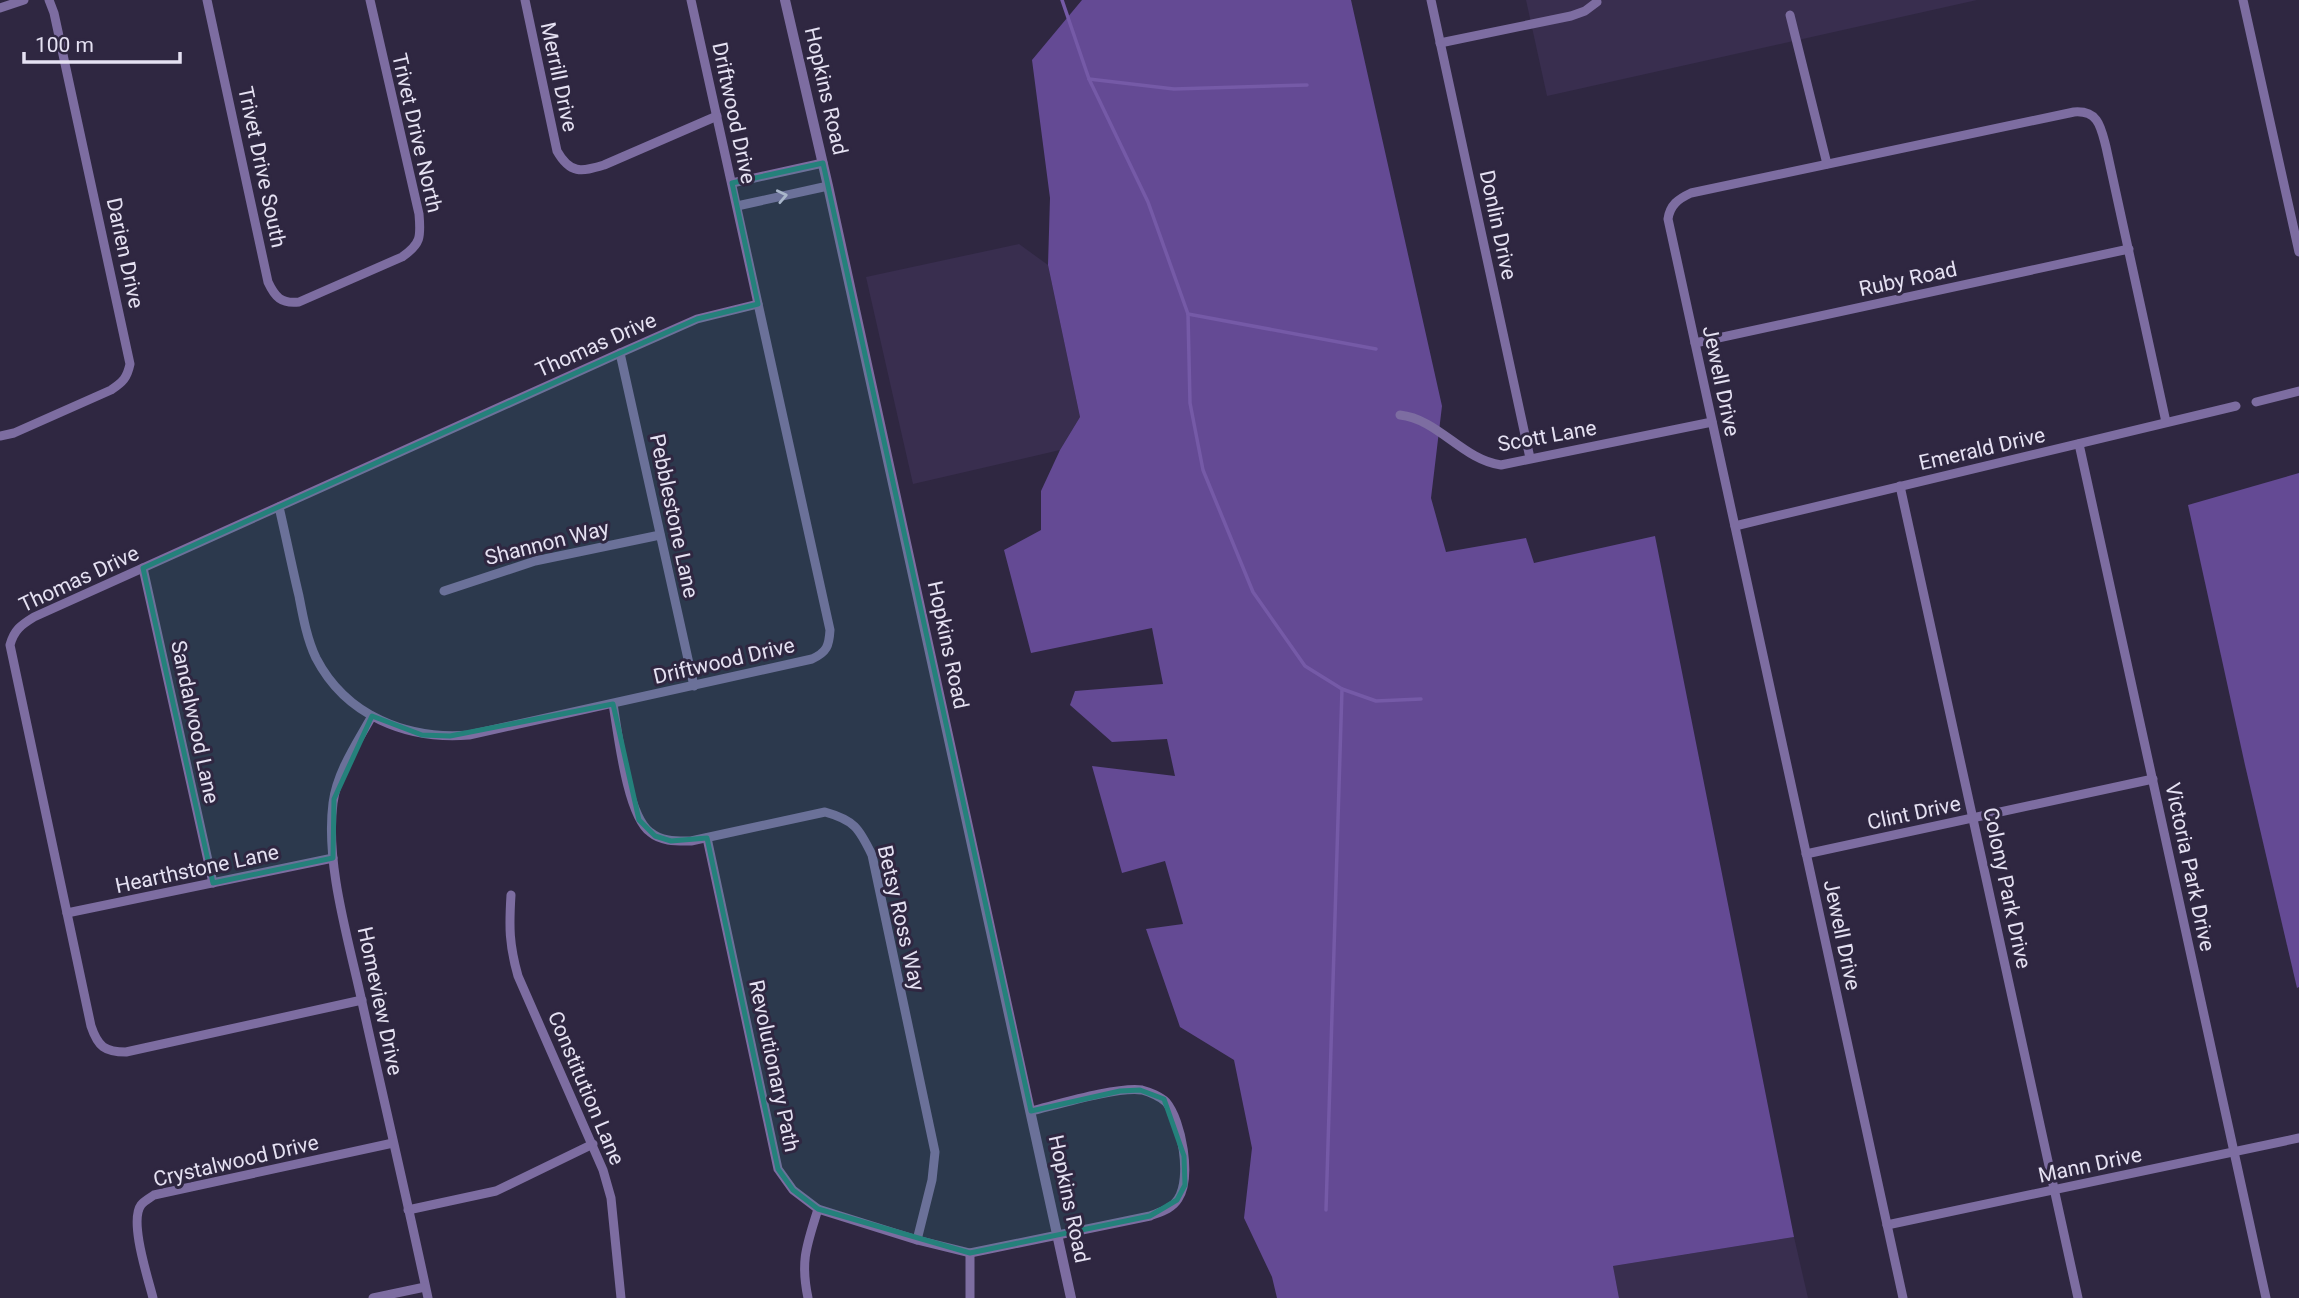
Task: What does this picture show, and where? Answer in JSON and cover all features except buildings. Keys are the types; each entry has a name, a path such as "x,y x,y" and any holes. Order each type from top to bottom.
{"street":[{"path":"0,8 24,0"},
{"name":"Darien Drive","path":"0,436 14,433 111,390 123,382 130,363 49,0"},
{"name":"Trivet Drive South","path":"207,0 268,282 277,298"},
{"name":"Trivet Drive North","path":"277,298 288,303 299,302 402,257 414,249 418,242 421,232 419,214 370,0"},
{"name":"Merrill Drive","path":"525,0 557,151 573,169 586,170 604,165 717,116"},
{"name":"Driftwood Drive","path":"279,508 304,623 316,657 343,693 372,716 391,726 422,735 468,735 812,659 825,653 830,645 831,630 691,0"},
{"name":"Hopkins Road","path":"785,0 1071,1298"},
{"name":"Donlin Drive","path":"1431,0 1530,458"},
{"path":"2243,0 2299,252"},
{"path":"1440,43 1571,16 1585,11 1597,2"},
{"path":"1790,15 1827,164"},
{"name":"Jewell Drive","path":"1903,1298 1668,219 1671,207 1691,193 2081,112 2092,115 2099,121 2166,422"},
{"path":"732,183 823,163"},
{"path":"737,206 828,186"},
{"name":"Ruby Road","path":"1695,343 2129,249"},
{"name":"Thomas Drive","path":"362,1000 126,1052 113,1052 95,1039 10,645 13,634 19,626 34,617 620,353 698,319 758,304"},
{"name":"Pebblestone Lane","path":"620,353 694,686"},
{"path":"2256,402 2299,391"},
{"name":"Emerald Drive","path":"1735,526 2236,406"},
{"name":"Scott Lane","path":"1400,415 1414,417 1491,463 1501,465 1712,422"},
{"name":"Victoria Park Drive","path":"2079,444 2266,1298"},
{"name":"Colony Park Drive","path":"1900,486 2078,1298"},
{"name":"Shannon Way","path":"444,591 535,561 660,535"},
{"name":"Sandalwood Lane","path":"143,568 213,883"},
{"name":"Betsy Ross Way","path":"613,704 633,808 647,831 655,836 671,841 707,838 825,812 846,818 860,831 872,855 935,1152 932,1180 917,1240"},
{"name":"Homeview Drive","path":"372,716 344,768 334,799 331,826 333,858 428,1298"},
{"name":"Clint Drive","path":"1806,854 2153,779"},
{"name":"Revolutionary Path","path":"707,838 778,1169 793,1190 818,1209 917,1240 970,1253 1058,1235"},
{"name":"Hearthstone Lane","path":"67,914 333,858"},
{"name":"Constitution Lane","path":"512,895 509,929 518,976 593,1144 611,1198 621,1298"},
{"path":"1031,1111 1120,1091 1147,1092 1164,1099 1172,1111 1184,1156 1185,1185 1172,1206 1150,1216 1058,1235"},
{"name":"Mann Drive","path":"1887,1225 2299,1138"},
{"name":"Crystalwood Drive","path":"153,1298 137,1227 137,1214 141,1205 154,1195 393,1143"},
{"path":"408,1210 496,1192 593,1144"},
{"path":"808,1298 803,1272 806,1246 818,1209"},
{"path":"970,1253 970,1298"},
{"path":"373,1298 425,1287"}],"highlighted area":[{"path":"823,163 1031,1111 1120,1091 1140,1090 1164,1099 1184,1156 1185,1185 1177,1200 1150,1216 970,1253 818,1209 793,1190 778,1169 707,838 671,841 655,836 639,820 613,704 450,736 422,735 372,716 334,799 333,858 213,883 143,568 697,319 758,304 732,183"}],"shaded area":[{"path":"1082,0 1351,0 1442,406 1431,498 1446,552 1526,538 1534,563 1655,536 1794,1237 1613,1266 1619,1298 1277,1298 1272,1277 1244,1218 1252,1148 1234,1060 1180,1027 1146,929 1183,924 1165,861 1122,873 1092,766 1175,776 1167,739 1112,742 1070,705 1075,691 1163,684 1152,628 1031,653 1004,550 1041,530 1041,491 1060,450 1080,417 1048,265 1050,198 1032,60"},
{"path":"1526,0 1977,0 1547,96"},
{"path":"1019,244 1048,265 1080,417 1060,450 913,484 866,277"},
{"path":"2299,473 2299,987 2297,988 2188,505"},
{"path":"1794,1237 1808,1298 1619,1298 1613,1266"}],"waterway":[{"path":"1062,0 1089,79 1148,202 1188,314 1190,403 1203,470 1253,592 1305,666 1342,689 1326,1210"},
{"path":"1089,79 1174,89 1307,85"},
{"path":"1188,314 1376,349"},
{"path":"1342,689 1376,701 1421,699"}]}
